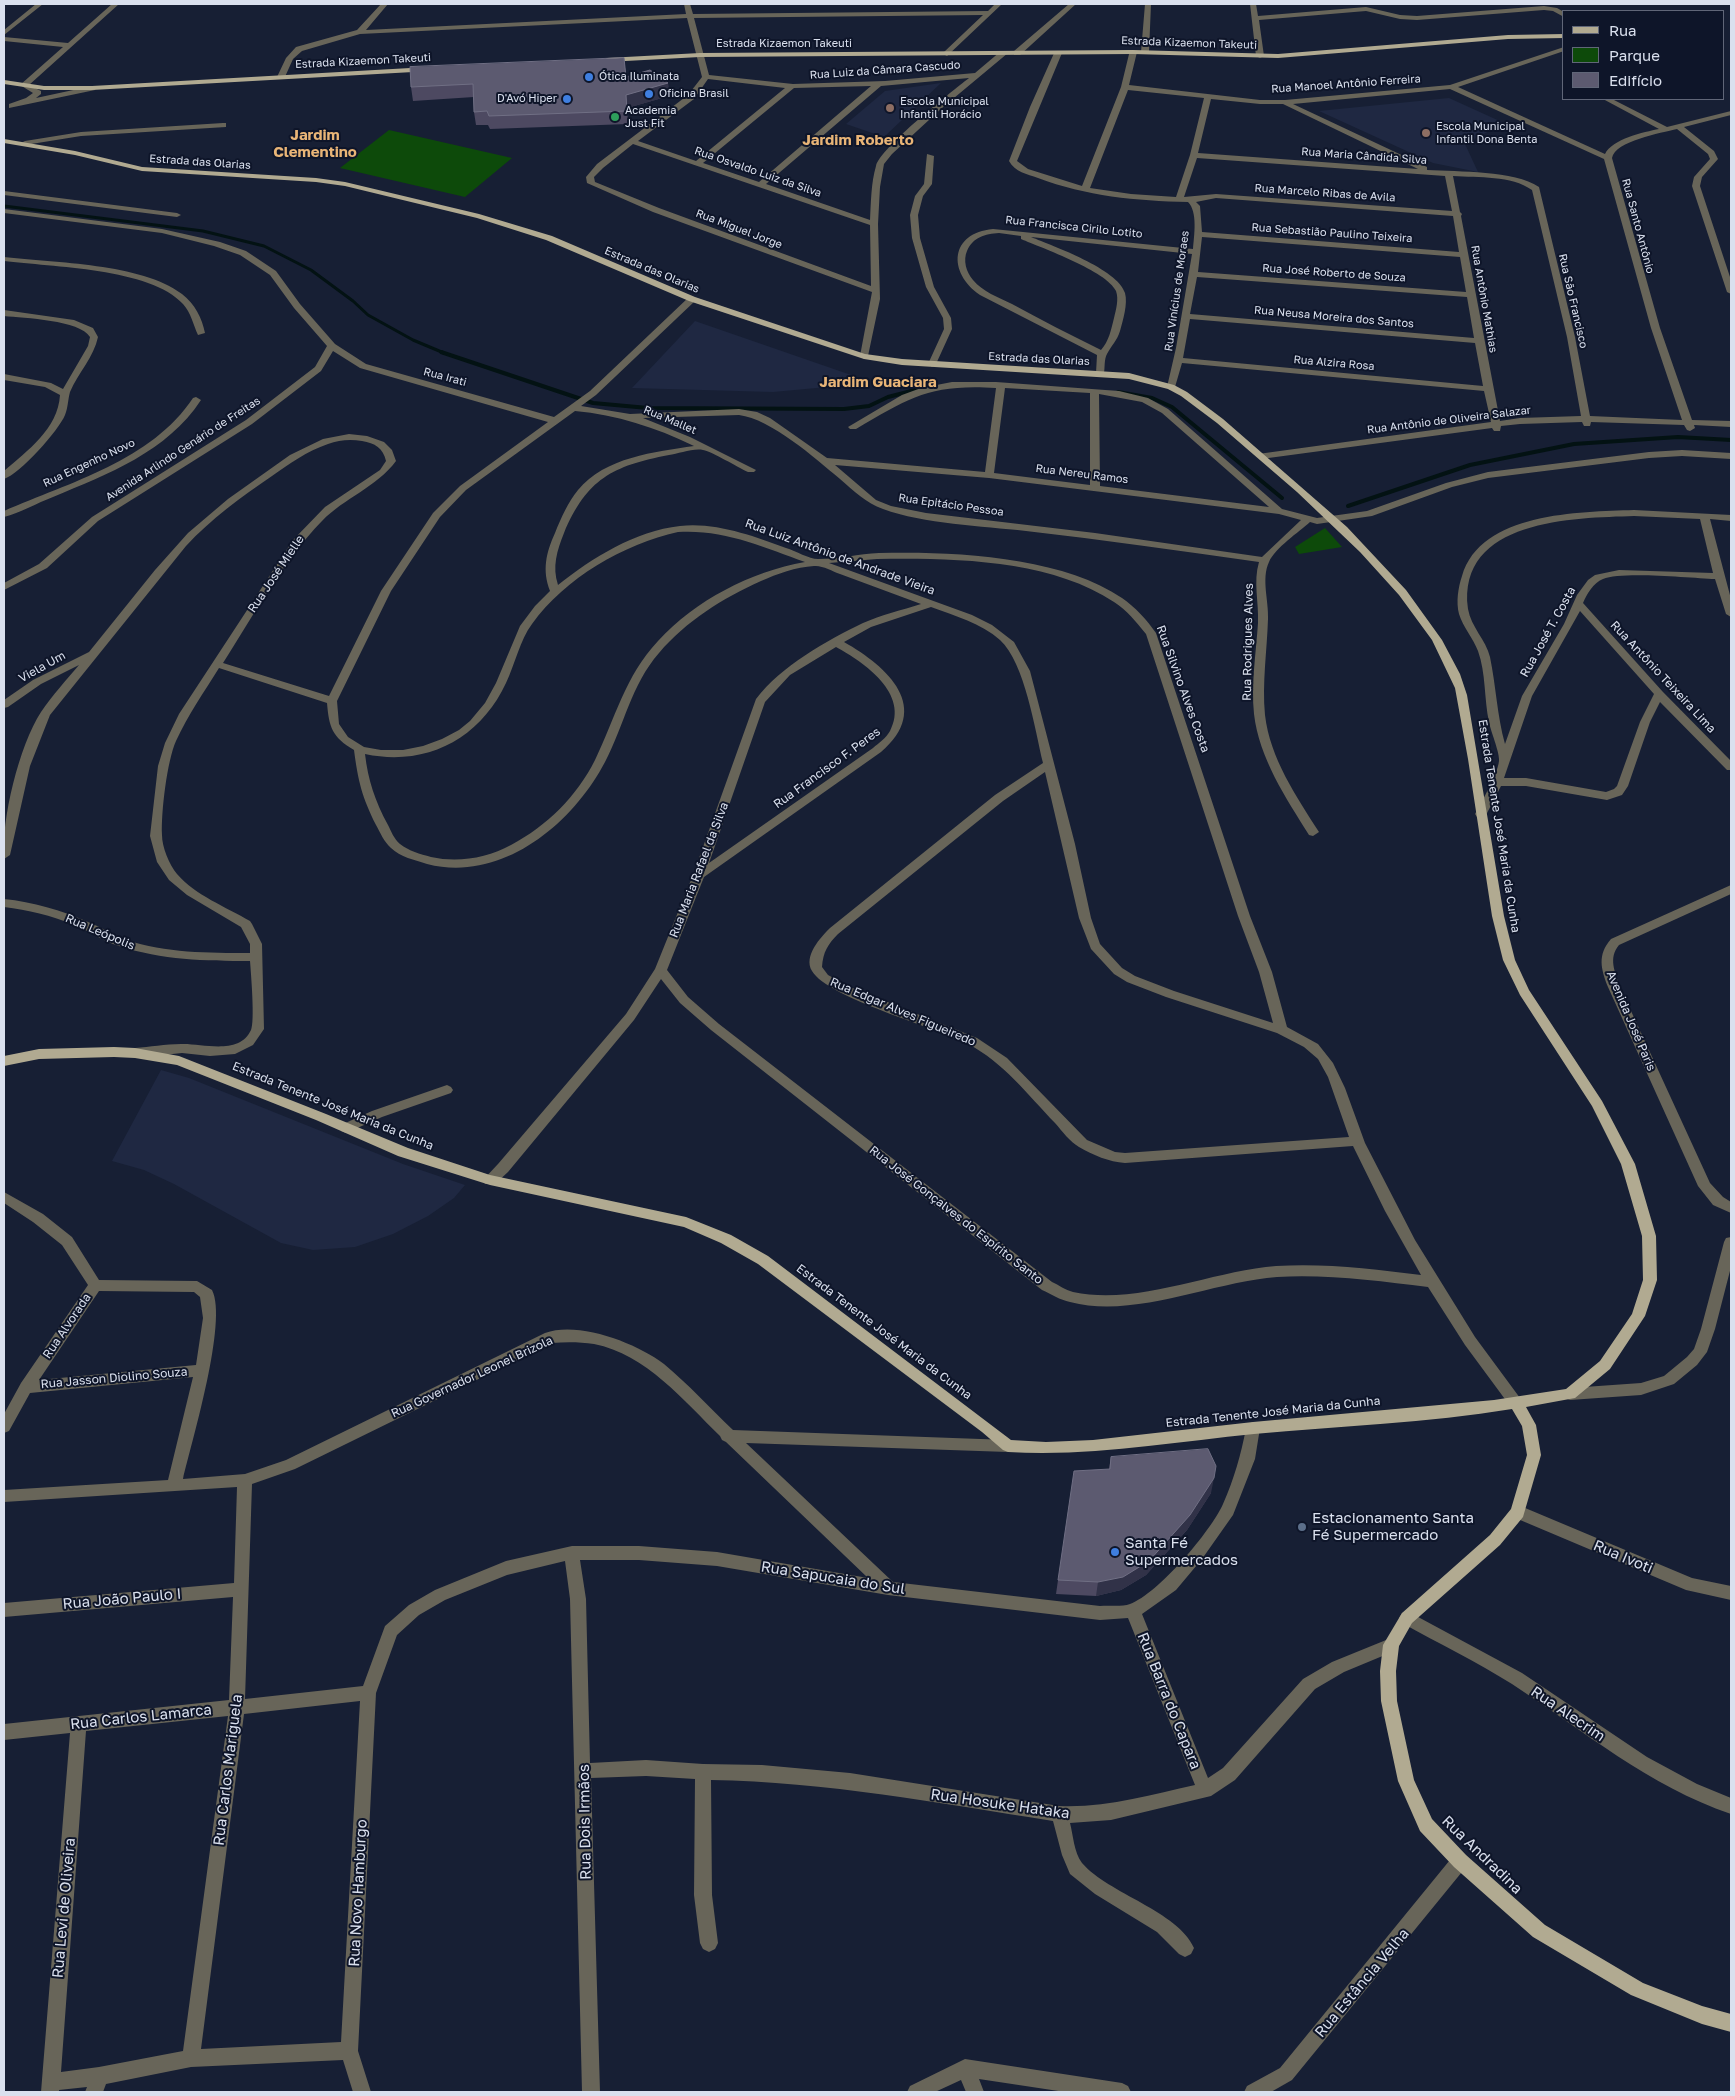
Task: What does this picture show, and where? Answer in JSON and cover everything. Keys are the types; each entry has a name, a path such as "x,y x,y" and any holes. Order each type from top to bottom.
{"main road":[{"name":"Estrada Kizaemon Takeuti","path":"602,60 700,56 1133,52 1260,56 1318,53 1508,36 1562,36"},
{"name":"Estrada Kizaemon Takeuti","path":"4,82 58,88 92,88 438,69"},
{"name":"Estrada das Olarias","path":"4,141 25,143 142,169 316,180 379,192 479,216 530,231 692,299 864,356 902,362 1129,376 1171,387 1196,402 1269,463"},
{"name":"Estrada Tenente José Maria da Cunha","path":"4,1061 39,1054 135,1053 179,1062 403,1152 490,1180 686,1222 726,1239 763,1260 987,1428 1008,1446 1046,1448 1093,1446 1515,1402 1570,1394 1605,1365 1638,1316 1650,1280 1649,1236 1628,1164 1597,1104 1514,974 1497,922 1462,693 1448,660 1417,611 1386,572 1334,520 1269,463"},
{"name":"Rua Andradina","path":"1515,1402 1529,1425 1534,1455 1518,1512 1495,1540 1406,1618 1391,1645 1388,1671 1389,1701 1406,1781 1426,1826 1460,1861 1538,1931 1637,1989 1702,2015 1731,2023"}],"street":[{"path":"4,33 40,4"},
{"path":"8,106 29,100 37,94 37,91 24,85 116,4"},
{"path":"360,32 385,4"},
{"path":"634,142 691,97 706,77 687,4"},
{"path":"948,54 987,13 999,4"},
{"path":"1017,53 1073,4"},
{"path":"1145,52 1148,4"},
{"path":"1253,4 1260,56"},
{"path":"1256,18 1366,9 1400,17 1418,18 1544,8 1555,8 1562,13"},
{"path":"281,77 290,58 299,49 360,32 527,23 807,12 987,13"},
{"path":"4,39 68,45"},
{"name":"Rua Manoel Antônio Ferreira","path":"1125,87 1285,102 1451,87 1562,50"},
{"path":"1085,190 1125,87 1133,52"},
{"path":"864,356 873,318 876,292 874,224 876,187 880,164 939,106 1004,53"},
{"name":"Rua Marcelo Ribas de Avila","path":"1058,53 1015,153 1014,164 1019,168 1065,185 1085,190 1129,196 1190,200 1216,196 1458,214"},
{"name":"Rua Luiz da Câmara Cascudo","path":"706,77 792,86 878,84 976,75"},
{"path":"759,186 878,84"},
{"path":"697,164 792,86"},
{"path":"1451,87 1608,158 1609,152 1623,142 1731,113"},
{"path":"8,106 92,88"},
{"path":"1180,199 1194,155 1208,96"},
{"path":"1609,100 1666,129"},
{"path":"1285,102 1431,172"},
{"path":"25,143 81,134 223,125"},
{"path":"1679,127 1711,153 1714,159 1698,178 1696,186 1731,292"},
{"name":"Rua Osvaldo Luiz da Silva","path":"634,142 874,224"},
{"name":"Rua Miguel Jorge","path":"634,142 600,166 590,180 594,186 876,292"},
{"name":"Rua Maria Cândida Silva","path":"1194,155 1508,178 1531,184"},
{"path":"930,156 928,184 919,196 914,215 916,238 930,287 947,318 948,329 932,364"},
{"name":"Rua Santo Antônio","path":"1608,158 1641,283 1669,372 1689,425"},
{"name":"Rua Antônio Mathias","path":"1450,174 1496,426"},
{"name":"Rua São Francisco","path":"1531,184 1536,189 1568,328 1587,422"},
{"path":"4,193 176,218 164,230"},
{"name":"Rua Vinícius de Moraes","path":"1171,387 1179,360 1198,234 1196,206 1190,200"},
{"path":"4,211 164,230 217,244 242,253 273,273 297,306 332,346"},
{"name":"Rua Francisca Cirilo Lotito","path":"1102,354 984,293 971,284 963,274 960,264 962,252 966,244 973,236 988,231 1195,252"},
{"path":"1012,232 1061,253 1105,276 1120,290 1122,298 1115,334 1110,346 1102,354 1100,373"},
{"name":"Rua Sebastião Paulino Teixeira","path":"1198,234 1464,255"},
{"path":"1061,253 1071,239"},
{"path":"4,259 108,272 154,283 178,295 189,306 198,320 201,333"},
{"name":"Rua José Roberto de Souza","path":"1193,274 1472,295"},
{"path":"359,750 347,743 333,725 330,714 332,701 386,591 436,515 463,488 549,422 574,408 593,393 692,299"},
{"path":"4,313 71,322 90,330 94,337 92,346 65,394 66,402 52,429 4,476"},
{"name":"Rua Neusa Moreira dos Santos","path":"1186,316 1480,341"},
{"name":"Rua Irati","path":"332,346 363,366 532,413 549,422"},
{"name":"Avenida Arlindo Genário de Freitas","path":"4,587 43,566 95,519 249,422 318,369 332,346"},
{"name":"Rua Alzira Rosa","path":"1179,360 1488,389"},
{"path":"4,377 48,385 65,394"},
{"path":"854,427 898,401 924,390 958,384 1094,391 1130,396 1158,406 1176,419 1279,511"},
{"path":"989,475 1001,386"},
{"path":"1094,391 1095,488"},
{"name":"Rua Engenho Novo","path":"4,514 104,471 135,455 172,430 196,400"},
{"name":"Rua Mallet","path":"532,413 551,414 574,408 595,409 634,416 671,431 751,470"},
{"name":"Rua Epitácio Pessoa","path":"634,416 732,412 754,414 767,420 825,461 873,502 903,512 1265,560"},
{"name":"Rua Antônio de Oliveira Salazar","path":"1261,456 1496,426 1587,422 1689,425 1731,424"},
{"name":"Rua Antônio de Oliveira Salazar","path":"1689,425 1731,429"},
{"name":"Rua Antônio de Oliveira Salazar","path":"1269,463 1496,426"},
{"name":"Rua José Mielle","path":"4,855 22,768 32,739 44,714 166,562 198,529 223,507 290,459 320,443 344,437 358,437 382,444 388,450 391,461 383,472 328,509 296,542 184,714 170,743 163,766 156,836 163,862 173,878 191,892 246,924 256,944 258,1029 249,1042 235,1049 182,1048 135,1053"},
{"path":"555,591 550,578 549,566 555,544 565,518 587,486 619,466 662,453 703,447"},
{"name":"Rua Nereu Ramos","path":"825,461 989,475 1279,511 1307,520 1334,520 1369,514 1448,485 1488,475 1593,460 1649,455 1682,453 1731,456"},
{"path":"1504,759 1494,726 1485,658 1481,644 1463,608 1467,576 1476,556 1499,536 1518,528 1573,515 1627,514 1731,518"},
{"path":"1704,516 1718,576 1731,614"},
{"path":"1265,560 1307,520"},
{"name":"Rua Luiz Antônio de Andrade Vieira","path":"359,750 396,754 420,751 461,734 477,722 489,708 526,624 538,608 555,591 598,563 629,546 652,535 680,529 724,531 822,562 968,618 998,633 1019,654 1025,671 1069,844 1085,918 1095,946 1118,972 1131,979 1170,994 1281,1030 1296,1036 1321,1054 1337,1079 1357,1141 1431,1282 1515,1402"},
{"name":"Rua Silvino Alves Costa","path":"359,750 365,790 393,844 411,856 445,865 472,863 505,853 532,838 555,820 580,794 598,763 638,675 652,654 677,629 713,603 752,581 803,564 877,556 966,558 1012,564 1065,576 1102,588 1133,610 1150,633 1167,678 1244,916 1257,945 1275,1003 1281,1030"},
{"name":"Rua Rodrigues Alves","path":"1265,560 1262,579 1263,615 1258,678 1262,729 1277,769 1294,803 1313,832"},
{"name":"Rua José T. Costa","path":"1481,814 1496,782 1527,696 1556,647 1578,603 1592,582 1605,575 1635,573 1718,576"},
{"name":"Rua Antônio Teixeira Lima","path":"1578,603 1659,694 1731,767"},
{"name":"Rua Maria Rafael da Silva","path":"490,1180 503,1168 630,1017 661,970 698,875 760,701 769,689 786,674 836,642 868,625 930,604"},
{"name":"Rua Francisco F. Peres","path":"698,875 751,840 877,750 892,737 897,729 900,708 895,694 886,679 873,665 836,642"},
{"name":"Viela Um","path":"4,704 36,682 94,653"},
{"path":"216,664 332,701"},
{"path":"1496,782 1526,782 1606,796 1618,792 1622,786 1644,722 1659,694"},
{"name":"Rua Edgar Alves Figueiredo","path":"1048,766 999,798 822,942 816,954 816,968 824,978 846,990 973,1041 990,1051 1003,1061 1082,1143 1113,1157 1125,1158 1357,1141"},
{"name":"Avenida José Paris","path":"1731,888 1615,942 1610,947 1605,960 1614,987 1705,1186 1718,1201 1731,1208"},
{"name":"Rua Leópolis","path":"4,903 46,910 84,924 121,943 154,952 196,957 256,957"},
{"name":"Rua José Gonçalves do Espírito Santo","path":"661,970 684,1000 715,1028 1047,1286 1070,1297 1097,1300 1126,1298 1254,1274 1316,1270 1431,1282"},
{"path":"346,1128 377,1114 447,1090"},
{"name":"Rua Alvorada","path":"4,1198 38,1218 67,1241 95,1285 26,1387 4,1426"},
{"path":"1570,1394 1641,1389 1669,1380 1692,1360 1700,1352 1708,1329 1731,1242"},
{"path":"95,1285 197,1287 207,1294 210,1318 202,1370 174,1486"},
{"name":"Rua Governador Leonel Brizola","path":"4,1496 245,1480 290,1464 550,1337 576,1335 599,1338 620,1346 658,1368 888,1588"},
{"name":"Rua Jasson Diolino Souza","path":"26,1387 202,1370"},
{"path":"1133,1611 1171,1585 1197,1554 1228,1510 1248,1460 1253,1428"},
{"path":"727,1436 1008,1446"},
{"name":"Rua Carlos Mariguela","path":"191,2058 237,1706 245,1480"},
{"name":"Rua Ivoti","path":"1518,1512 1691,1585 1731,1593"},
{"name":"Rua Sapucaia do Sul","path":"368,1693 391,1631 414,1610 440,1595 506,1568 572,1553 639,1553 717,1559 888,1588 1100,1613 1133,1611"},
{"name":"Rua Dois Irmãos","path":"572,1553 578,1599 591,2092"},
{"name":"Rua João Paulo I","path":"4,1610 240,1589"},
{"name":"Rua Barra do Capara","path":"1133,1611 1204,1790"},
{"name":"Rua Alecrim","path":"1406,1618 1516,1678 1641,1763 1691,1790 1731,1806"},
{"name":"Rua Hosuke Hataka","path":"584,1771 646,1768 703,1772 762,1773 850,1781 1059,1814 1079,1815 1111,1812 1204,1790 1229,1774 1309,1684 1338,1667 1391,1645"},
{"name":"Rua Carlos Lamarca","path":"4,1732 368,1693"},
{"name":"Rua Novo Hamburgo","path":"362,2092 349,2052 368,1693"},
{"name":"Rua Levi de Oliveira","path":"50,2087 79,1723"},
{"path":"703,1772 703,1895 709,1943"},
{"path":"1059,1814 1070,1855 1076,1868 1135,1910 1163,1926 1185,1948"},
{"name":"Rua Estância Velha","path":"1253,2092 1286,2074 1460,1861"},
{"path":"50,2087 97,2084 191,2058 349,2052"},
{"path":"916,2092 965,2068 1122,2092"},
{"path":"965,2068 975,2092"}],"shaded area":[{"name":"Escola Municipal Infantil Horácio","path":"941,83 884,137 846,124 885,91"},
{"name":"Escola Municipal Infantil Dona Benta","path":"1449,98 1504,123 1465,144 1478,172 1433,163 1319,111"},
{"path":"695,321 854,376 838,386 773,392 632,388"},
{"path":"161,1070 189,1078 403,1164 465,1185 454,1198 428,1216 393,1234 355,1247 313,1250 281,1243 174,1184 144,1170 112,1161"}],"green space":[{"path":"389,130 512,158 465,197 340,168"},
{"path":"1325,528 1342,547 1299,554 1295,547"}],"building":[{"name":"D'Avó Hiper","path":"624,58 626,77 650,70 668,83 626,95 627,111 489,116 487,111 474,112 473,84 411,87 410,67"},
{"name":"Santa Fé Supermercados","path":"1208,1449 1216,1466 1214,1478 1190,1515 1149,1561 1123,1577 1098,1582 1058,1580 1074,1471 1110,1469 1111,1457"}],"waterway":[{"path":"4,206 203,231 264,246 311,270 353,301 368,315 413,340 444,353"},
{"path":"441,352 593,403 648,408 844,409 869,406 888,397 927,387"},
{"path":"1118,392 1152,398 1172,407 1282,498"},
{"path":"1348,506 1470,465 1574,444 1678,437 1731,440"}],"place":[{"name":"Ótica Iluminata","path":"589,77"},
{"name":"Oficina Brasil","path":"649,94"},
{"name":"D'Avó Hiper","path":"567,99"},
{"name":"Escola Municipal Infantil Horácio","path":"890,108"},
{"name":"Academia Just Fit","path":"615,117"},
{"name":"Escola Municipal Infantil Dona Benta","path":"1426,133"},
{"name":"Estacionamento Santa Fé Supermercado","path":"1302,1527"},
{"name":"Santa Fé Supermercados","path":"1115,1552"}],"district":[{"name":"Jardim Roberto","path":"858,140"},
{"name":"Jardim Clementino","path":"315,144"},
{"name":"Jardim Guaciara","path":"878,382"}]}
